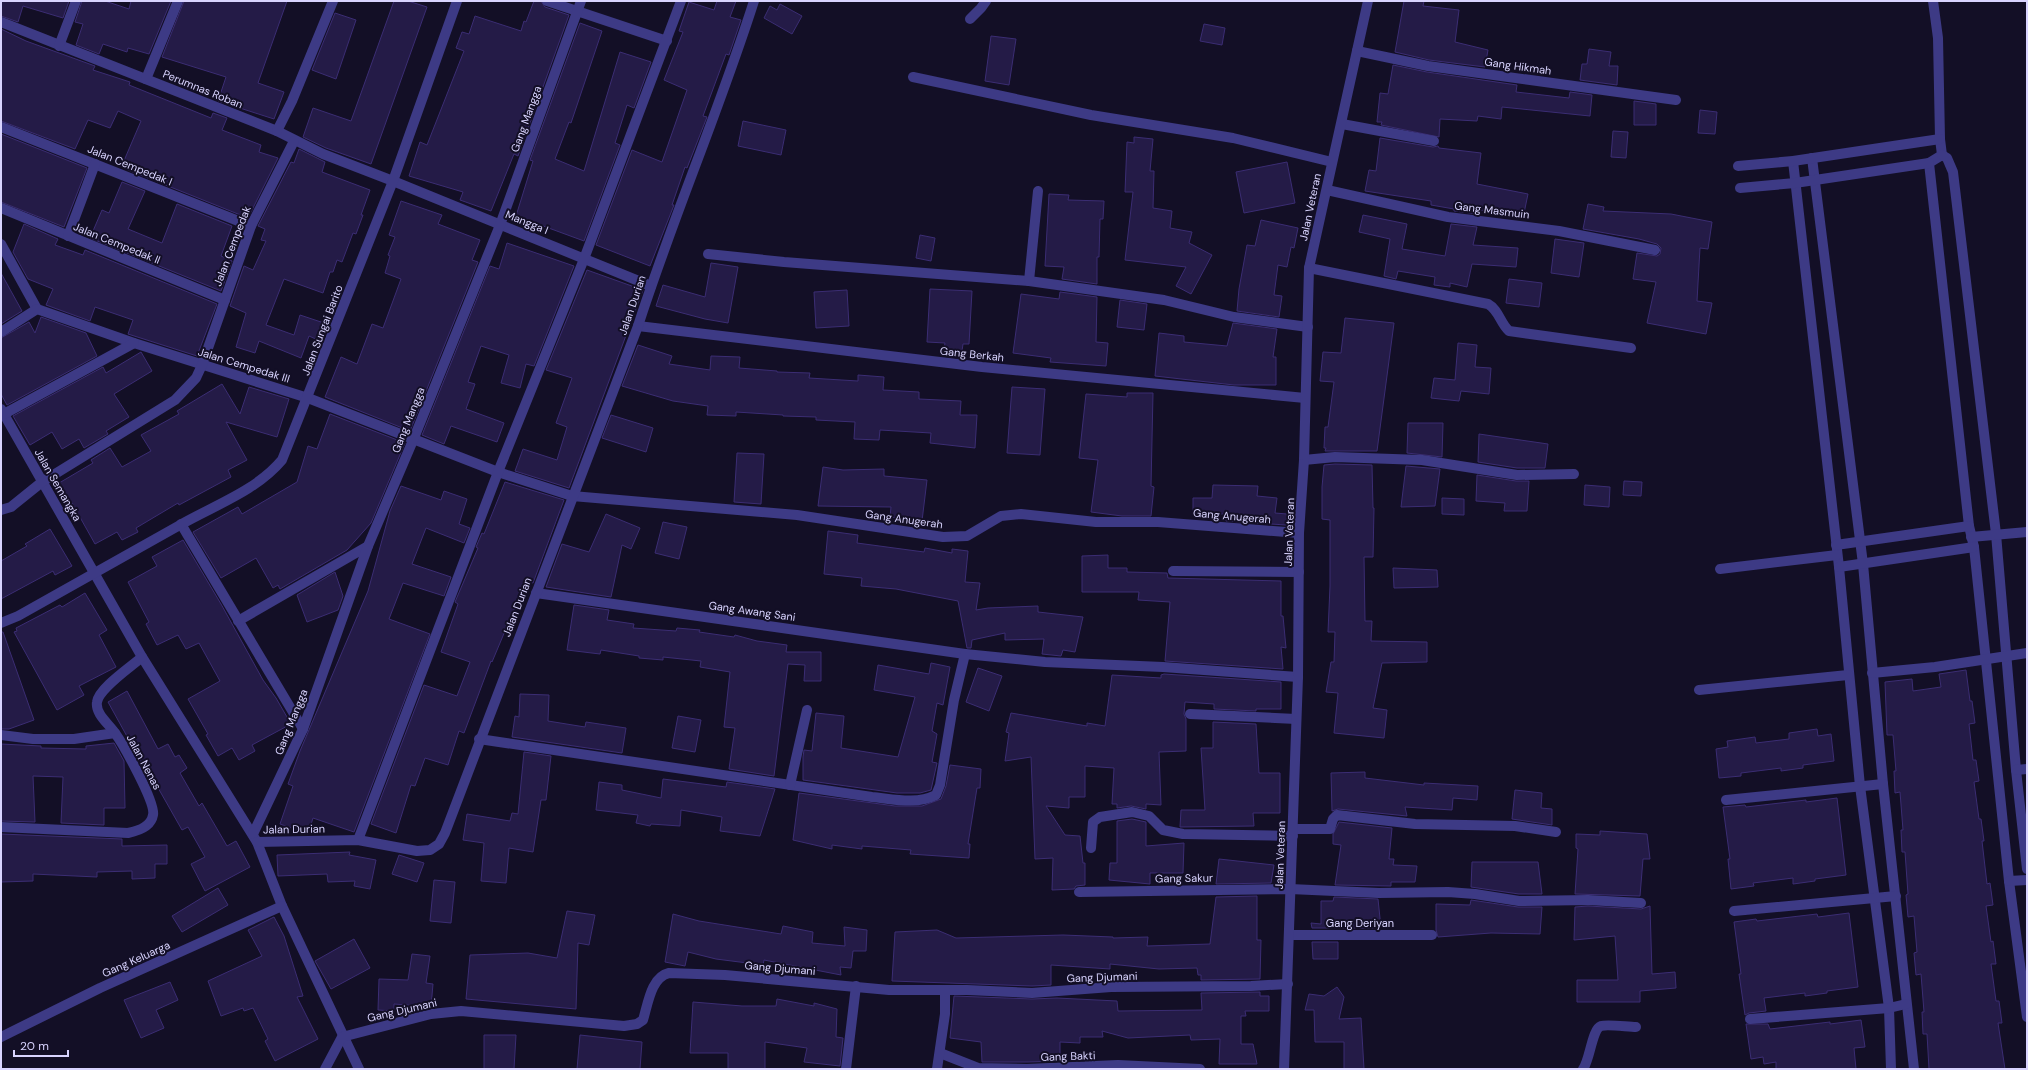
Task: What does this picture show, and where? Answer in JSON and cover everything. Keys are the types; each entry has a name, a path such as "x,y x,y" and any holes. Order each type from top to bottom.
{"street":[{"path":"59,46 76,1"},
{"path":"146,79 178,1"},
{"path":"277,131 292,101 333,1"},
{"name":"Jalan Sungai Barito","path":"1,623 18,616 181,524 246,490 274,470 282,460 308,398 393,181 457,1"},
{"path":"547,1 667,40"},
{"name":"Gang Mangga","path":"255,838 303,729 368,546 414,438 500,225 581,1"},
{"path":"358,840 498,472 584,259 681,1"},
{"name":"Jalan Durian","path":"142,657 255,838 358,840 417,851 430,850 439,844 445,833 479,739 638,326 651,286 732,71 754,1"},
{"path":"970,19 986,1"},
{"name":"Jalan Veteran","path":"1284,1069 1298,678 1300,572 1299,534 1304,460 1309,268 1368,1"},
{"path":"1933,1 1938,38 1940,139 1942,155"},
{"name":"Perumnas Roban","path":"1,22 277,131 322,154 393,181"},
{"name":"Gang Hikmah","path":"1357,51 1428,66 1676,100"},
{"path":"913,77 1091,115 1233,138 1332,162"},
{"path":"1342,124 1434,141"},
{"name":"Jalan Cempedak I","path":"1,127 251,226"},
{"path":"1738,166 1793,161 1940,139"},
{"name":"Jalan Cempedak","path":"1,510 11,506 42,482 175,400 196,378 202,365 251,226 294,141"},
{"path":"1740,188 1815,180 1929,162 1942,155"},
{"path":"1942,155 1947,158 1953,172 1996,534 2016,770 2027,869"},
{"path":"1812,158 1863,564 1883,784 1914,1069"},
{"path":"1793,161 1839,567 1848,675 1860,786 1889,1008 1891,1069"},
{"path":"1929,162 1969,526 1986,658 2009,881 2027,1017"},
{"path":"68,236 95,164"},
{"name":"Mangga I","path":"393,181 651,286"},
{"name":"Gang Masmuin","path":"1327,190 1448,217 1559,231 1655,250"},
{"path":"1029,281 1038,191"},
{"name":"Jalan Cempedak II","path":"1,208 225,300"},
{"path":"1,244 37,309 1,332"},
{"path":"708,254 784,262 1029,281 1164,300 1234,317 1308,327"},
{"path":"1309,268 1488,304 1494,307 1504,326 1509,331 1631,348"},
{"name":"Jalan Cempedak III","path":"37,309 134,343 308,398 498,472 572,496"},
{"name":"Gang Berkah","path":"638,326 982,367 1305,398"},
{"path":"2,412 134,343"},
{"name":"Jalan Semangka","path":"2,412 95,573"},
{"path":"1304,460 1335,457 1422,460 1517,475 1574,474"},
{"name":"Gang Anugerah","path":"572,496 797,515 943,537 967,536 1001,516 1021,514 1096,522 1158,522 1299,534"},
{"path":"181,524 303,729"},
{"path":"1720,569 1837,550 1860,542 1969,526"},
{"path":"1839,567 1863,564 1972,542 1996,534 2027,532"},
{"path":"238,621 368,546"},
{"path":"1173,571 1300,572"},
{"path":"95,573 142,657"},
{"name":"Gang Awang Sani","path":"536,593 965,654 1045,662 1163,668 1298,678"},
{"path":"479,739 872,797 916,801 927,800 936,795 940,785 954,700 965,654"},
{"path":"1872,673 1935,667 2006,655 2027,654"},
{"name":"Jalan Nenas","path":"1,828 128,833 140,830 149,824 154,814 152,801 115,733 98,709 97,702 104,690 142,657"},
{"path":"1699,690 1848,675"},
{"path":"790,785 807,710"},
{"path":"1190,714 1296,719"},
{"path":"1,735 33,739 74,739 115,733"},
{"path":"2016,770 2027,769"},
{"path":"1726,800 1883,784"},
{"path":"1091,848 1093,822 1100,817 1132,812 1149,816 1163,830 1183,834 1293,832 1330,829 1333,819 1337,816 1415,824 1515,826 1556,832"},
{"path":"255,838 282,906 342,1037 359,1069"},
{"path":"2009,881 2027,880"},
{"name":"Gang Sakur","path":"1078,892 1290,889 1379,893 1448,892 1475,894 1519,901 1588,900 1641,903"},
{"path":"1734,911 1896,896"},
{"name":"Gang Keluarga","path":"1,1037 100,988 282,906"},
{"name":"Gang Deriyan","path":"1289,936 1432,934"},
{"name":"Gang Djumani","path":"342,1037 431,1014 461,1011 570,1022 632,1026 643,1020 656,981 662,975 669,973 725,975 889,990 1032,993 1111,987 1251,986 1288,984"},
{"path":"846,1069 856,986"},
{"path":"937,1069 945,1014 945,990"},
{"path":"1750,1019 1889,1008 1906,1004"},
{"path":"1583,1069 1587,1064 1595,1031 1601,1026 1636,1027"},
{"path":"325,1069 342,1037"},
{"name":"Gang Bakti","path":"940,1053 978,1068 1027,1069 1118,1065 1200,1069"}],"building":[{"path":"1,1 69,1 63,18 23,6 18,22 1,16"},
{"path":"82,1 105,1 129,9 131,1 171,1 149,54 128,48 127,52 103,44 99,54 76,45 83,24 75,22"},
{"path":"184,1 287,1 258,83 284,92 274,119 218,101 226,77 162,57"},
{"path":"394,1 408,1 427,7 371,164 326,148 303,137 313,108 351,121"},
{"path":"534,1 541,1 545,7 569,15 518,156 514,154 491,211 460,200 463,192 409,176 420,142 427,145 464,51 456,48 462,32 469,34 475,16 521,31 524,21 526,22"},
{"path":"717,1 736,1 730,17 741,20 729,55 726,54 703,116 707,117 687,168 685,167 672,205 674,205 650,266 596,245 632,150 662,162 687,90 664,80 683,32 679,31 689,2 714,10"},
{"path":"1404,1 1424,1 1423,6 1459,10 1455,42 1488,50 1485,67 1429,60 1395,52"},
{"path":"780,4 802,16 792,34 764,18 770,6 777,10"},
{"path":"335,13 356,20 336,79 312,70"},
{"path":"580,23 602,31 571,123 569,122 555,159 584,171 620,52 651,62 634,108 627,105 615,143 620,145 584,241 516,216 533,161 530,160"},
{"path":"1204,24 1225,28 1222,45 1200,41"},
{"path":"1,29 26,41 95,66 93,70 130,82 129,85 211,118 213,113 227,118 222,130 261,145 259,152 278,158 248,218 128,170 130,165 123,163 141,121 118,111 110,128 88,120 75,149 1,121"},
{"path":"991,36 1016,39 1009,85 985,81"},
{"path":"1589,49 1611,52 1609,66 1618,66 1617,85 1580,80 1582,64 1587,64"},
{"path":"1393,65 1427,72 1517,85 1516,92 1569,98 1570,92 1592,95 1590,116 1502,107 1501,119 1478,116 1477,121 1440,119 1439,137 1381,125 1382,122 1377,122 1380,93 1388,94"},
{"path":"1634,101 1656,104 1656,125 1634,125"},
{"path":"1700,110 1717,112 1715,134 1698,133"},
{"path":"743,121 786,130 781,155 738,146"},
{"path":"1613,131 1628,132 1626,158 1611,157"},
{"path":"1,134 87,168 64,227 1,202"},
{"path":"1134,137 1153,139 1150,171 1154,171 1153,208 1172,211 1170,228 1192,232 1189,243 1212,255 1191,294 1176,286 1186,267 1125,260 1133,192 1125,192 1127,142 1134,143"},
{"path":"1380,138 1433,147 1438,146 1439,148 1481,153 1477,184 1528,194 1523,218 1480,210 1479,214 1454,211 1454,209 1431,205 1431,201 1365,191 1369,170 1376,171"},
{"path":"299,149 325,162 322,172 370,190 356,234 353,233 342,262 337,260 333,272 330,272 323,293 284,279 266,325 294,335 300,315 324,323 318,340 309,336 301,358 259,341 255,353 236,347 246,313 230,306 244,266 253,270 266,241 261,240 265,229 258,226 291,162 294,163"},
{"path":"1287,162 1295,203 1244,213 1236,172"},
{"path":"122,182 145,191 128,229 162,243 177,204 232,226 221,256 232,261 221,291 90,238 102,210 109,213"},
{"path":"1049,194 1069,195 1068,200 1104,201 1103,219 1100,219 1099,257 1097,257 1097,284 1062,279 1064,267 1045,266"},
{"path":"401,201 442,215 438,224 480,240 472,260 478,262 410,431 325,397 341,357 357,364 372,324 383,328 401,279 385,273 390,256 388,255 395,237 389,235"},
{"path":"1588,204 1604,207 1603,211 1671,214 1712,222 1708,249 1700,248 1697,301 1712,303 1706,334 1647,323 1656,282 1633,279 1637,253 1657,256 1660,254 1661,248 1657,244 1639,239 1583,229"},
{"path":"1363,215 1407,224 1402,249 1445,256 1451,224 1477,227 1473,245 1518,248 1516,267 1472,264 1467,287 1450,283 1450,287 1434,285 1435,277 1398,271 1396,279 1384,276 1390,239 1359,232"},
{"path":"1261,220 1298,228 1294,248 1291,247 1287,267 1278,265 1274,295 1282,296 1279,317 1237,311 1239,289 1247,245 1255,246"},
{"path":"24,224 58,239 55,245 83,255 85,250 217,304 197,356 128,334 133,320 95,307 90,321 46,305 53,289 28,279 13,252"},
{"path":"920,235 935,238 931,261 916,258"},
{"path":"1555,239 1584,243 1579,277 1551,273"},
{"path":"507,243 574,266 534,366 526,364 520,388 501,383 509,355 481,346 468,382 475,384 466,409 504,423 497,442 451,426 444,444 422,435 490,266 499,269"},
{"path":"711,263 738,267 728,323 705,319 656,306 663,285 705,297"},
{"path":"587,270 643,290 569,488 515,471 523,449 557,460 567,427 556,423 572,378 546,370"},
{"path":"1,273 22,311 1,324"},
{"path":"1509,279 1542,283 1539,307 1506,303"},
{"path":"930,289 972,291 969,344 963,344 961,358 943,356 945,343 927,342"},
{"path":"847,290 849,326 816,328 814,292"},
{"path":"1060,292 1097,297 1096,342 1108,343 1106,366 1050,362 1051,358 1013,353 1021,294 1059,299"},
{"path":"1120,300 1147,304 1144,330 1117,327"},
{"path":"41,317 86,333 97,356 7,405 1,394 1,338 29,322 35,333"},
{"path":"1345,318 1394,323 1377,451 1325,451 1326,448 1324,448 1325,427 1328,427 1334,382 1320,381 1323,352 1341,353"},
{"path":"1233,323 1277,329 1273,357 1276,357 1276,385 1234,385 1155,376 1159,333 1184,336 1184,342 1227,346"},
{"path":"1458,343 1477,345 1475,367 1491,368 1489,394 1461,391 1459,401 1431,398 1434,378 1455,380"},
{"path":"638,345 672,356 669,364 710,370 711,356 740,357 739,368 777,372 810,373 809,378 858,381 858,375 884,377 883,390 919,392 919,399 961,401 960,415 977,415 975,448 930,443 931,433 880,430 879,440 854,439 855,422 816,420 816,417 736,412 736,416 707,415 708,406 673,401 622,386"},
{"path":"141,352 152,371 114,394 129,417 106,431 108,434 84,448 79,439 62,449 52,432 30,445 13,416 103,367 106,373"},
{"path":"222,384 240,414 249,387 289,399 277,437 226,422 247,460 228,470 231,477 179,505 178,503 136,528 138,532 122,540 117,532 95,544 72,503 66,506 54,486 93,463 91,460 110,448 122,467 151,451 141,435 179,414 177,411"},
{"path":"1012,387 1045,389 1040,455 1007,453"},
{"path":"1127,393 1153,393 1151,486 1154,487 1151,516 1122,516 1091,512 1098,460 1079,458 1086,394 1127,397"},
{"path":"330,414 405,443 371,523 347,550 280,589 278,585 273,588 256,558 221,578 193,532 238,507 242,514 297,482 308,446 317,449"},
{"path":"611,415 653,428 646,452 602,438"},
{"path":"1408,423 1443,423 1442,457 1407,453"},
{"path":"1479,434 1548,444 1545,468 1517,468 1478,462"},
{"path":"737,453 764,454 761,504 734,502"},
{"path":"1324,465 1372,465 1374,508 1373,557 1364,557 1365,621 1372,621 1371,641 1427,642 1427,662 1382,663 1373,708 1387,710 1384,738 1334,733 1338,693 1326,692 1331,662 1334,662 1335,632 1328,632 1330,520 1322,519 1322,487"},
{"path":"1406,466 1440,469 1435,506 1401,507"},
{"path":"823,467 843,470 884,469 884,476 927,480 922,521 890,517 891,507 818,506"},
{"path":"1477,475 1516,481 1529,481 1527,511 1504,511 1505,503 1476,501"},
{"path":"1624,481 1642,482 1641,496 1623,495"},
{"path":"505,482 564,500 533,583 526,581 492,662 491,661 464,733 459,731 448,765 425,758 415,786 411,785 396,833 371,824 424,685 457,696 470,662 441,652 458,604 455,602 478,548 476,547 482,533 484,534"},
{"path":"1213,485 1258,486 1257,496 1277,498 1275,513 1287,514 1286,525 1226,521 1227,514 1193,514 1193,498 1212,498"},
{"path":"1585,485 1610,487 1609,507 1584,505"},
{"path":"401,486 441,500 444,491 467,499 459,524 470,528 464,543 426,528 412,564 451,577 444,596 403,583 389,619 430,634 354,832 313,818 308,834 280,824 293,786 288,784 300,751 368,591 390,511"},
{"path":"1442,498 1464,499 1464,515 1442,514"},
{"path":"606,514 640,528 631,549 622,545 611,597 546,587 562,544 589,552"},
{"path":"663,522 687,527 679,559 655,553"},
{"path":"50,529 72,566 55,575 53,571 1,599 1,561 27,546 25,544"},
{"path":"828,531 858,535 857,543 924,552 925,548 952,553 952,549 968,551 965,582 980,583 976,610 988,608 1038,606 1038,612 1083,617 1075,652 1063,650 1061,656 1042,654 1044,639 1005,640 1005,633 972,640 971,648 967,648 958,601 896,589 861,586 862,578 824,574"},
{"path":"183,540 221,604 263,680 276,698 291,724 252,745 255,751 239,760 232,748 218,756 206,735 208,734 188,699 220,681 199,643 186,649 178,635 157,645 146,624 149,622 128,582 157,566 152,557"},
{"path":"1108,555 1108,568 1127,568 1127,572 1167,573 1168,578 1281,581 1281,616 1283,616 1286,648 1281,647 1283,669 1165,661 1170,602 1138,600 1139,592 1082,592 1082,556"},
{"path":"1393,568 1437,570 1438,587 1394,588"},
{"path":"335,572 343,596 338,610 307,622 297,595"},
{"path":"85,593 107,630 99,635 116,667 79,686 84,695 57,710 14,632 17,631 16,628 60,605 62,607"},
{"path":"574,605 609,610 607,620 634,624 633,628 676,631 677,628 700,630 699,632 734,637 735,635 757,641 787,645 786,652 821,652 821,681 804,681 805,665 788,664 774,776 729,769 735,728 724,727 730,672 700,667 701,661 663,657 663,660 639,658 639,656 601,650 600,654 567,650"},
{"path":"1,632 3,632 34,720 9,729 1,729"},
{"path":"931,663 950,667 943,705 937,703 932,731 937,734 932,762 937,763 931,790 920,793 897,793 803,780 804,750 812,751 816,713 844,716 841,748 898,757 915,697 874,690 878,665 929,674"},
{"path":"978,668 1002,676 989,711 966,702"},
{"path":"1966,670 1970,701 1972,701 1975,723 1969,724 1973,760 1976,760 1979,781 1974,782 1979,819 1981,819 1984,841 1982,841 1987,884 1990,883 1993,905 1986,906 1996,964 1991,964 1996,1001 1999,1001 2002,1023 1998,1023 2005,1069 1929,1069 1927,1034 1923,1034 1922,1012 1924,1012 1921,974 1916,975 1914,953 1917,952 1914,916 1908,917 1905,852 1902,852 1901,830 1903,830 1900,792 1895,793 1894,771 1896,771 1893,735 1887,735 1885,682 1912,679 1913,691 1941,687 1939,674"},
{"path":"1112,675 1161,678 1161,675 1281,682 1281,709 1256,709 1256,711 1214,709 1214,704 1185,702 1184,714 1186,719 1186,751 1159,752 1161,805 1146,804 1146,809 1131,806 1117,808 1117,804 1112,804 1114,768 1085,766 1085,797 1069,797 1069,808 1046,806 1065,835 1080,836 1083,863 1085,863 1085,885 1076,886 1074,889 1052,890 1053,858 1035,859 1031,757 1005,761 1009,733 1006,732 1011,713 1087,726 1087,723 1105,726"},
{"path":"127,691 158,749 168,744 175,757 179,755 187,768 180,773 199,806 202,803 227,846 236,841 250,867 205,891 191,864 205,857 188,827 182,830 157,786 155,787 108,702"},
{"path":"520,694 549,695 548,721 585,727 586,722 626,728 622,753 512,737 515,716 519,717"},
{"path":"678,716 701,720 695,752 672,748"},
{"path":"1213,722 1256,724 1259,773 1280,773 1280,813 1253,813 1254,826 1180,827 1181,810 1205,810 1201,748 1213,748"},
{"path":"1817,729 1818,736 1831,734 1834,761 1803,765 1803,768 1781,771 1781,768 1741,773 1741,776 1719,778 1716,749 1728,747 1727,741 1755,737 1756,743 1789,739 1789,733"},
{"path":"114,743 124,761 125,808 104,808 104,825 61,823 63,777 33,776 35,822 1,821 1,744 41,746 41,748 86,749 86,746"},
{"path":"524,752 551,756 546,800 541,800 533,852 509,848 506,883 481,881 484,843 463,840 467,814 510,821 512,813 518,814"},
{"path":"950,765 981,769 980,788 977,788 968,844 970,844 969,858 910,854 911,850 862,846 862,849 832,845 832,849 793,840 799,793 895,806 922,806 941,799 946,786"},
{"path":"1365,772 1365,778 1424,785 1424,783 1478,786 1477,800 1453,798 1452,810 1405,807 1407,816 1338,809 1332,811 1331,773"},
{"path":"663,779 726,787 727,782 775,789 760,836 720,831 722,817 681,810 680,826 651,824 650,826 636,823 638,815 596,810 599,782 622,785 622,790 661,798"},
{"path":"1515,790 1542,793 1541,808 1552,809 1552,825 1512,819"},
{"path":"1837,798 1846,875 1815,879 1815,881 1793,884 1793,878 1753,883 1754,886 1731,889 1728,859 1730,859 1723,807 1745,805 1746,807"},
{"path":"1132,819 1146,822 1146,846 1184,843 1183,873 1150,873 1150,884 1109,880 1110,863 1117,863 1117,821"},
{"path":"1339,822 1392,828 1389,859 1394,859 1393,865 1417,866 1415,882 1391,882 1391,886 1335,885 1341,845 1333,844 1333,834"},
{"path":"1600,831 1647,834 1650,859 1643,859 1640,896 1575,894 1578,849 1576,848 1576,834 1600,835"},
{"path":"1,834 122,839 122,846 167,845 167,864 155,864 155,878 132,879 132,871 97,872 97,877 33,874 33,881 1,882"},
{"path":"350,852 349,855 376,860 370,889 354,886 355,881 328,882 327,874 278,876 277,855"},
{"path":"399,855 424,863 417,882 392,874"},
{"path":"1219,859 1274,865 1271,883 1216,884"},
{"path":"1472,862 1538,862 1542,894 1519,894 1471,887"},
{"path":"434,880 455,882 451,923 430,921"},
{"path":"218,888 228,905 182,932 172,916"},
{"path":"1257,896 1257,940 1261,940 1260,979 1201,980 1201,975 1198,975 1197,968 1159,969 1110,964 1110,969 1051,965 1051,985 1032,986 892,981 895,932 937,930 956,938 1063,935 1113,938 1148,937 1147,946 1210,944 1216,897"},
{"path":"1334,897 1378,899 1381,928 1312,928 1311,923 1321,924 1321,901 1333,901"},
{"path":"1471,900 1518,907 1542,907 1540,934 1491,933 1438,937 1436,930 1436,904 1470,905"},
{"path":"1588,906 1641,909 1650,906 1652,974 1675,972 1676,988 1640,991 1640,1002 1577,1002 1577,980 1618,980 1615,936 1574,940 1575,907"},
{"path":"567,911 595,915 589,945 578,943 576,1009 466,999 470,955 528,953 557,958"},
{"path":"1849,913 1858,987 1827,991 1827,993 1805,996 1805,993 1764,998 1766,1011 1749,1013 1745,1015 1734,922 1756,919 1757,921 1817,914 1818,917"},
{"path":"673,914 699,921 781,934 783,926 813,932 812,943 845,946 844,927 867,930 866,951 853,951 851,968 840,967 841,975 764,960 763,965 716,959 688,952 685,966 665,962"},
{"path":"274,917 284,936 303,996 297,997 318,1039 275,1061 265,1041 268,1039 253,1008 244,1011 243,1008 221,1016 208,981 262,956 248,930"},
{"path":"354,939 370,968 331,989 315,961"},
{"path":"1312,942 1338,942 1338,959 1313,959"},
{"path":"412,954 430,956 426,983 433,984 431,1007 394,1004 394,1011 378,1010 379,979 408,980"},
{"path":"170,982 178,1000 156,1010 164,1028 141,1038 124,1000"},
{"path":"1337,987 1344,997 1339,1019 1361,1018 1364,1069 1344,1069 1344,1042 1315,1042 1314,1010 1305,1010 1309,994 1324,996"},
{"path":"1260,992 1260,996 1269,996 1269,1011 1245,1011 1246,1016 1241,1016 1241,1044 1253,1044 1257,1064 1219,1064 1220,1039 1191,1040 1190,1035 1128,1038 1102,1031 1103,1037 1080,1037 1080,1043 1060,1042 1060,1061 1027,1062 982,1062 981,1042 950,1038 954,996 1117,1001 1118,1011 1202,1010 1201,993"},
{"path":"777,999 814,1006 814,1003 837,1009 836,1037 843,1038 840,1066 804,1062 807,1048 765,1042 765,1069 728,1069 728,1053 690,1053 693,1002 742,1006 776,1006"},
{"path":"1861,1020 1865,1047 1854,1048 1856,1069 1776,1069 1776,1062 1764,1064 1763,1057 1751,1059 1746,1024 1768,1024 1770,1029"},
{"path":"484,1035 516,1035 514,1069 484,1069"},
{"path":"580,1035 642,1042 640,1069 577,1069"}]}
